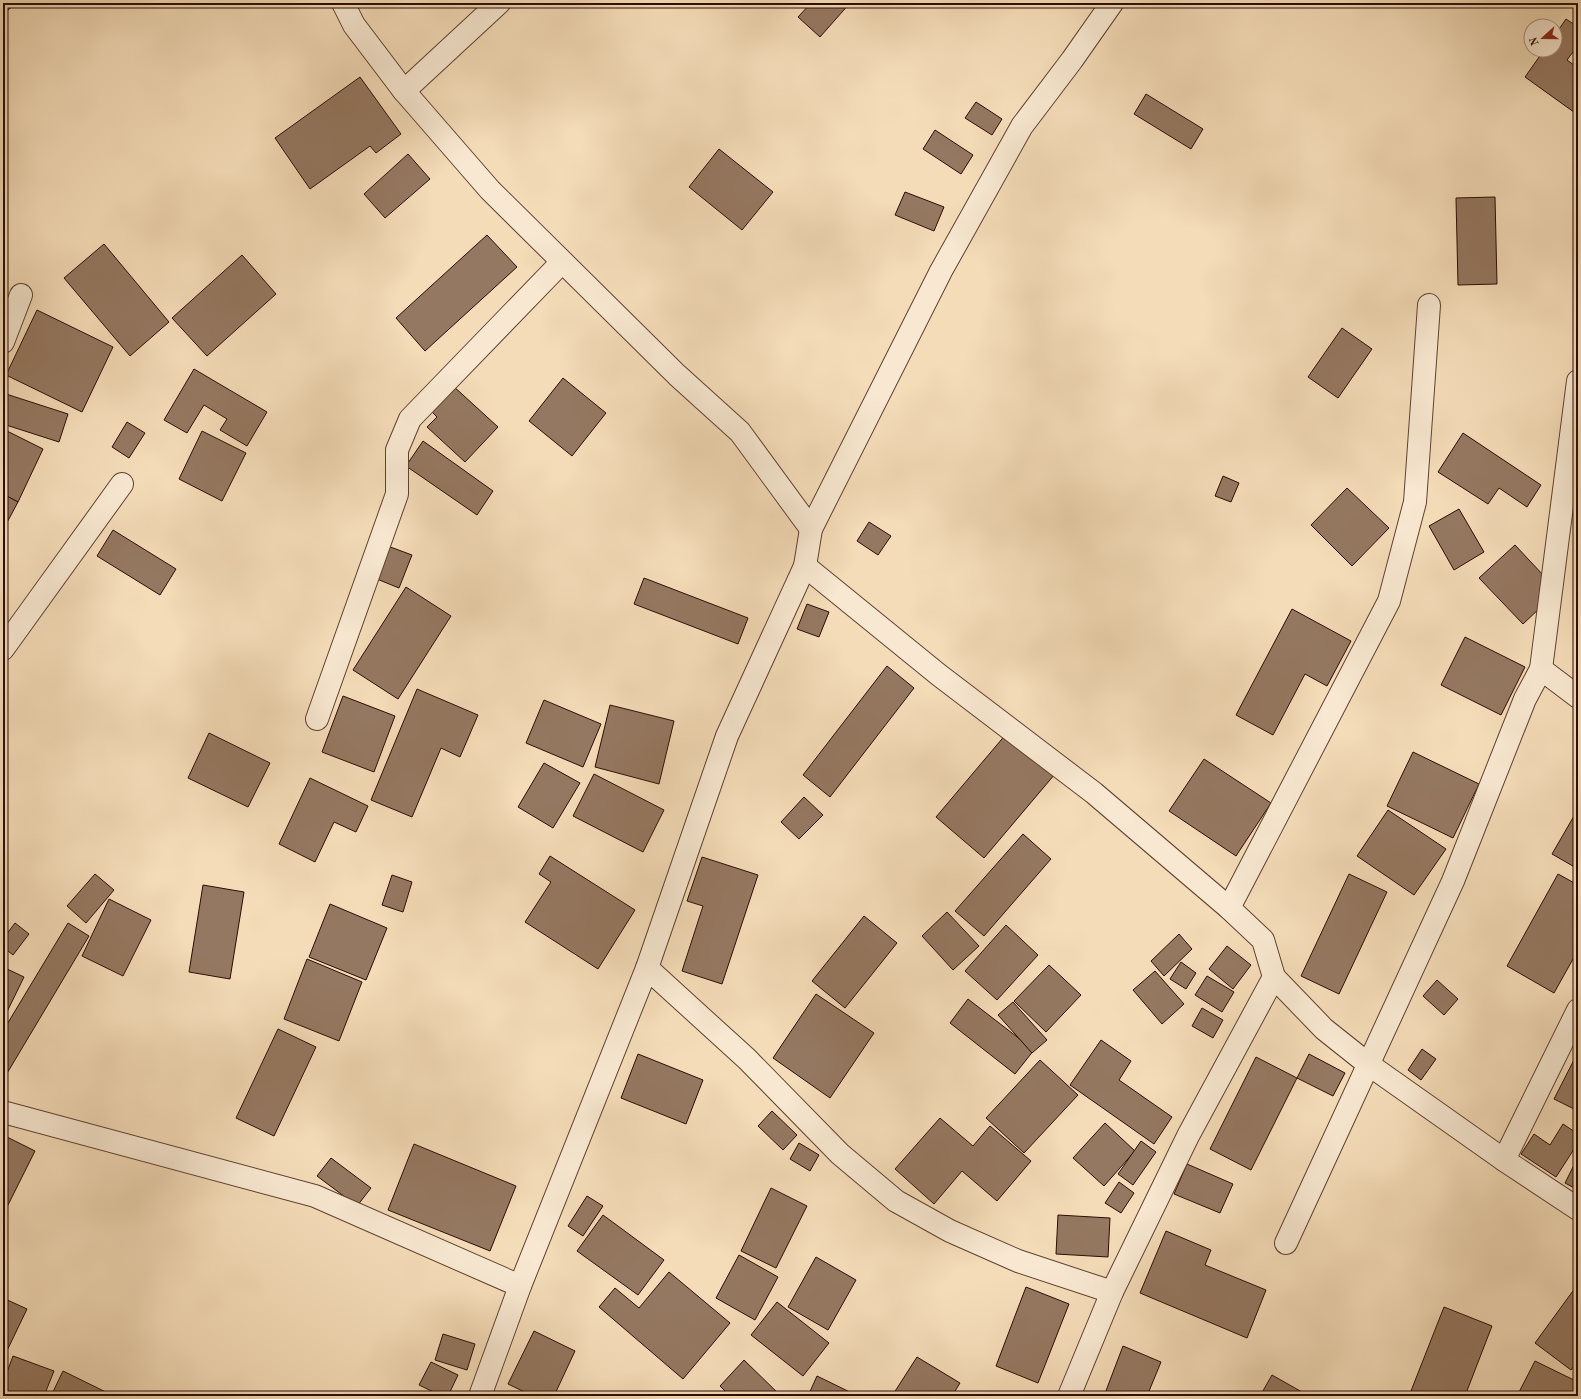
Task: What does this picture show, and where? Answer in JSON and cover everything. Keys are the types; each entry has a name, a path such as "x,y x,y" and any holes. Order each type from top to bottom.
{"street":[{"path":"343,3 354,25 404,91 490,190 561,262 677,375 740,432 811,529"},
{"path":"404,91 499,3"},
{"path":"480,1396 520,1286 647,968 727,736 805,566 811,529 941,271 1022,126 1072,60 1112,3"},
{"path":"317,719 396,494 397,450 410,419 561,262"},
{"path":"3,342 21,295"},
{"path":"1229,908 1389,601 1415,502 1429,305"},
{"path":"1286,1243 1454,881 1526,699 1541,669 1578,381"},
{"path":"3,649 122,484"},
{"path":"805,566 939,674 1094,793 1229,908 1263,940 1274,978 1324,1029 1368,1064 1504,1160 1578,1209"},
{"path":"1541,669 1578,697"},
{"path":"647,968 747,1060 840,1154 896,1201 950,1231 1018,1261 1112,1292"},
{"path":"1069,1396 1112,1292 1188,1136 1274,978"},
{"path":"1504,1160 1578,1010"},
{"path":"3,1112 315,1196 520,1286"}],"building":[{"path":"3,3 16,3 8,10"},
{"path":"811,3 850,3 820,37 798,17"},
{"path":"1566,19 1578,27 1578,45 1567,60 1578,68 1578,115 1525,77 1538,58 1563,58 1563,23"},
{"path":"360,77 401,134 376,153 370,146 310,189 275,138"},
{"path":"1146,94 1203,129 1191,149 1134,114"},
{"path":"976,102 1002,119 992,135 965,118"},
{"path":"935,130 973,155 961,174 923,149"},
{"path":"719,149 773,192 742,230 689,187"},
{"path":"408,154 430,179 385,218 364,194"},
{"path":"905,192 944,207 934,231 895,215"},
{"path":"1495,197 1497,284 1458,285 1456,198"},
{"path":"487,235 517,267 425,351 396,318"},
{"path":"104,244 169,322 130,356 64,278"},
{"path":"242,255 276,294 207,356 172,318"},
{"path":"37,310 113,347 82,412 6,375"},
{"path":"1342,328 1372,349 1338,398 1308,377"},
{"path":"194,369 267,412 247,446 220,430 227,419 204,405 187,433 164,420"},
{"path":"563,378 606,413 572,456 529,421"},
{"path":"451,384 498,427 465,462 427,427 437,417 429,409"},
{"path":"3,393 68,414 59,442 3,424"},
{"path":"127,422 145,433 129,458 112,447"},
{"path":"3,429 43,449 18,502 3,494"},
{"path":"202,431 246,453 222,501 179,479"},
{"path":"1463,433 1541,485 1527,507 1499,488 1488,504 1438,472"},
{"path":"423,441 493,491 477,515 406,466"},
{"path":"1223,476 1239,483 1231,502 1215,496"},
{"path":"1347,488 1389,528 1352,566 1311,525"},
{"path":"3,494 18,502 3,530"},
{"path":"1459,509 1484,552 1454,570 1429,526"},
{"path":"869,522 891,536 878,555 857,541"},
{"path":"113,530 176,569 160,595 97,556"},
{"path":"385,545 412,555 399,588 372,577"},
{"path":"1515,545 1558,591 1523,624 1479,578"},
{"path":"644,578 748,618 738,644 634,604"},
{"path":"406,587 451,616 398,699 353,670"},
{"path":"807,604 829,612 819,637 797,629"},
{"path":"1292,609 1351,641 1327,686 1305,674 1273,735 1236,715"},
{"path":"1465,637 1525,667 1501,715 1441,685"},
{"path":"887,666 914,688 830,797 803,775"},
{"path":"417,689 478,715 460,757 441,748 412,817 371,800"},
{"path":"343,696 395,716 374,772 322,752"},
{"path":"544,700 601,724 583,767 526,743"},
{"path":"610,705 674,721 659,784 595,767"},
{"path":"209,733 270,763 248,807 188,778"},
{"path":"1007,733 1055,774 984,858 936,817"},
{"path":"1413,752 1479,784 1453,838 1387,806"},
{"path":"1204,759 1271,803 1236,856 1169,811"},
{"path":"544,763 580,783 553,828 518,807"},
{"path":"594,774 664,810 643,852 573,816"},
{"path":"310,778 368,806 356,832 334,822 315,862 279,844"},
{"path":"804,797 823,815 799,839 781,822"},
{"path":"1578,809 1578,869 1552,854"},
{"path":"1388,810 1446,849 1414,895 1357,856"},
{"path":"1023,834 1051,859 984,936 955,911"},
{"path":"550,856 635,910 598,969 525,922 551,882 539,874"},
{"path":"702,857 758,875 722,984 682,971 703,906 687,901"},
{"path":"95,874 114,890 86,923 67,906"},
{"path":"1349,874 1387,892 1339,994 1301,976"},
{"path":"1558,874 1578,885 1578,950 1554,993 1507,966"},
{"path":"392,875 412,882 403,912 382,905"},
{"path":"203,885 244,892 230,979 189,972"},
{"path":"109,899 151,920 123,976 82,956"},
{"path":"330,904 387,928 366,980 309,957"},
{"path":"947,912 979,946 953,970 922,936"},
{"path":"864,916 897,943 845,1008 812,981"},
{"path":"15,923 29,934 13,955 3,947 3,939"},
{"path":"68,923 89,936 3,1080 3,1031"},
{"path":"1006,925 1038,955 997,1000 965,971"},
{"path":"1179,934 1192,949 1164,976 1151,961"},
{"path":"1227,946 1251,965 1233,989 1209,969"},
{"path":"307,959 362,982 339,1041 284,1019"},
{"path":"1181,962 1196,973 1186,989 1170,979"},
{"path":"1049,965 1081,995 1046,1032 1014,1001"},
{"path":"3,967 24,977 3,1020"},
{"path":"1155,971 1184,1004 1162,1024 1133,990"},
{"path":"1207,976 1234,992 1222,1012 1195,995"},
{"path":"1437,980 1458,999 1444,1015 1423,996"},
{"path":"816,994 874,1033 830,1098 773,1058"},
{"path":"968,999 1034,1050 1015,1074 950,1023"},
{"path":"1013,1002 1047,1040 1032,1053 998,1015"},
{"path":"1202,1008 1223,1020 1213,1038 1192,1026"},
{"path":"278,1029 316,1047 274,1136 236,1118"},
{"path":"1101,1040 1131,1061 1119,1080 1172,1117 1154,1144 1070,1085"},
{"path":"1422,1049 1436,1059 1421,1080 1408,1070"},
{"path":"1578,1052 1578,1111 1554,1099"},
{"path":"638,1054 703,1080 686,1124 621,1098"},
{"path":"1309,1054 1345,1073 1333,1096 1297,1078"},
{"path":"1256,1057 1297,1078 1251,1170 1210,1149"},
{"path":"1040,1060 1078,1095 1024,1153 986,1118"},
{"path":"772,1111 797,1135 783,1150 758,1126"},
{"path":"940,1118 973,1146 990,1126 1031,1161 997,1201 962,1171 934,1204 895,1169"},
{"path":"1105,1123 1135,1151 1104,1186 1073,1158"},
{"path":"1563,1124 1578,1134 1578,1143 1556,1177 1521,1154 1534,1134 1550,1145"},
{"path":"3,1135 35,1151 3,1215"},
{"path":"1141,1141 1156,1152 1133,1185 1118,1174"},
{"path":"799,1143 819,1155 810,1171 790,1159"},
{"path":"414,1144 516,1186 490,1251 388,1210"},
{"path":"1578,1157 1578,1190 1565,1183"},
{"path":"331,1158 371,1188 357,1206 317,1176"},
{"path":"1187,1164 1233,1184 1220,1213 1174,1194"},
{"path":"1119,1182 1134,1193 1121,1213 1105,1203"},
{"path":"771,1188 807,1206 776,1268 741,1251"},
{"path":"587,1196 603,1206 583,1236 568,1226"},
{"path":"603,1215 664,1260 638,1295 577,1251"},
{"path":"1058,1215 1110,1218 1108,1257 1056,1254"},
{"path":"1166,1231 1211,1250 1205,1265 1266,1290 1247,1338 1140,1293"},
{"path":"739,1255 778,1277 755,1320 716,1298"},
{"path":"816,1257 856,1280 828,1330 788,1307"},
{"path":"669,1272 730,1323 683,1379 599,1307 615,1288 639,1308"},
{"path":"1578,1284 1578,1361 1571,1370 1535,1343"},
{"path":"1026,1287 1069,1304 1038,1383 996,1366"},
{"path":"3,1298 27,1309 3,1359"},
{"path":"777,1302 829,1343 803,1376 751,1335"},
{"path":"1444,1307 1492,1326 1465,1396 1409,1396"},
{"path":"534,1331 575,1351 554,1396 533,1396 508,1384"},
{"path":"443,1334 475,1344 467,1370 435,1360"},
{"path":"1123,1346 1161,1362 1147,1396 1104,1396"},
{"path":"13,1356 54,1371 44,1396 3,1396 3,1383"},
{"path":"917,1357 960,1383 952,1396 892,1396"},
{"path":"744,1360 781,1396 730,1396 720,1386"},
{"path":"1535,1361 1578,1382 1578,1387 1574,1396 1517,1396"},
{"path":"431,1362 458,1375 448,1396 442,1396 419,1385"},
{"path":"63,1371 114,1396 51,1396"},
{"path":"1272,1375 1309,1396 1260,1396"},
{"path":"817,1376 858,1396 808,1396"}]}
